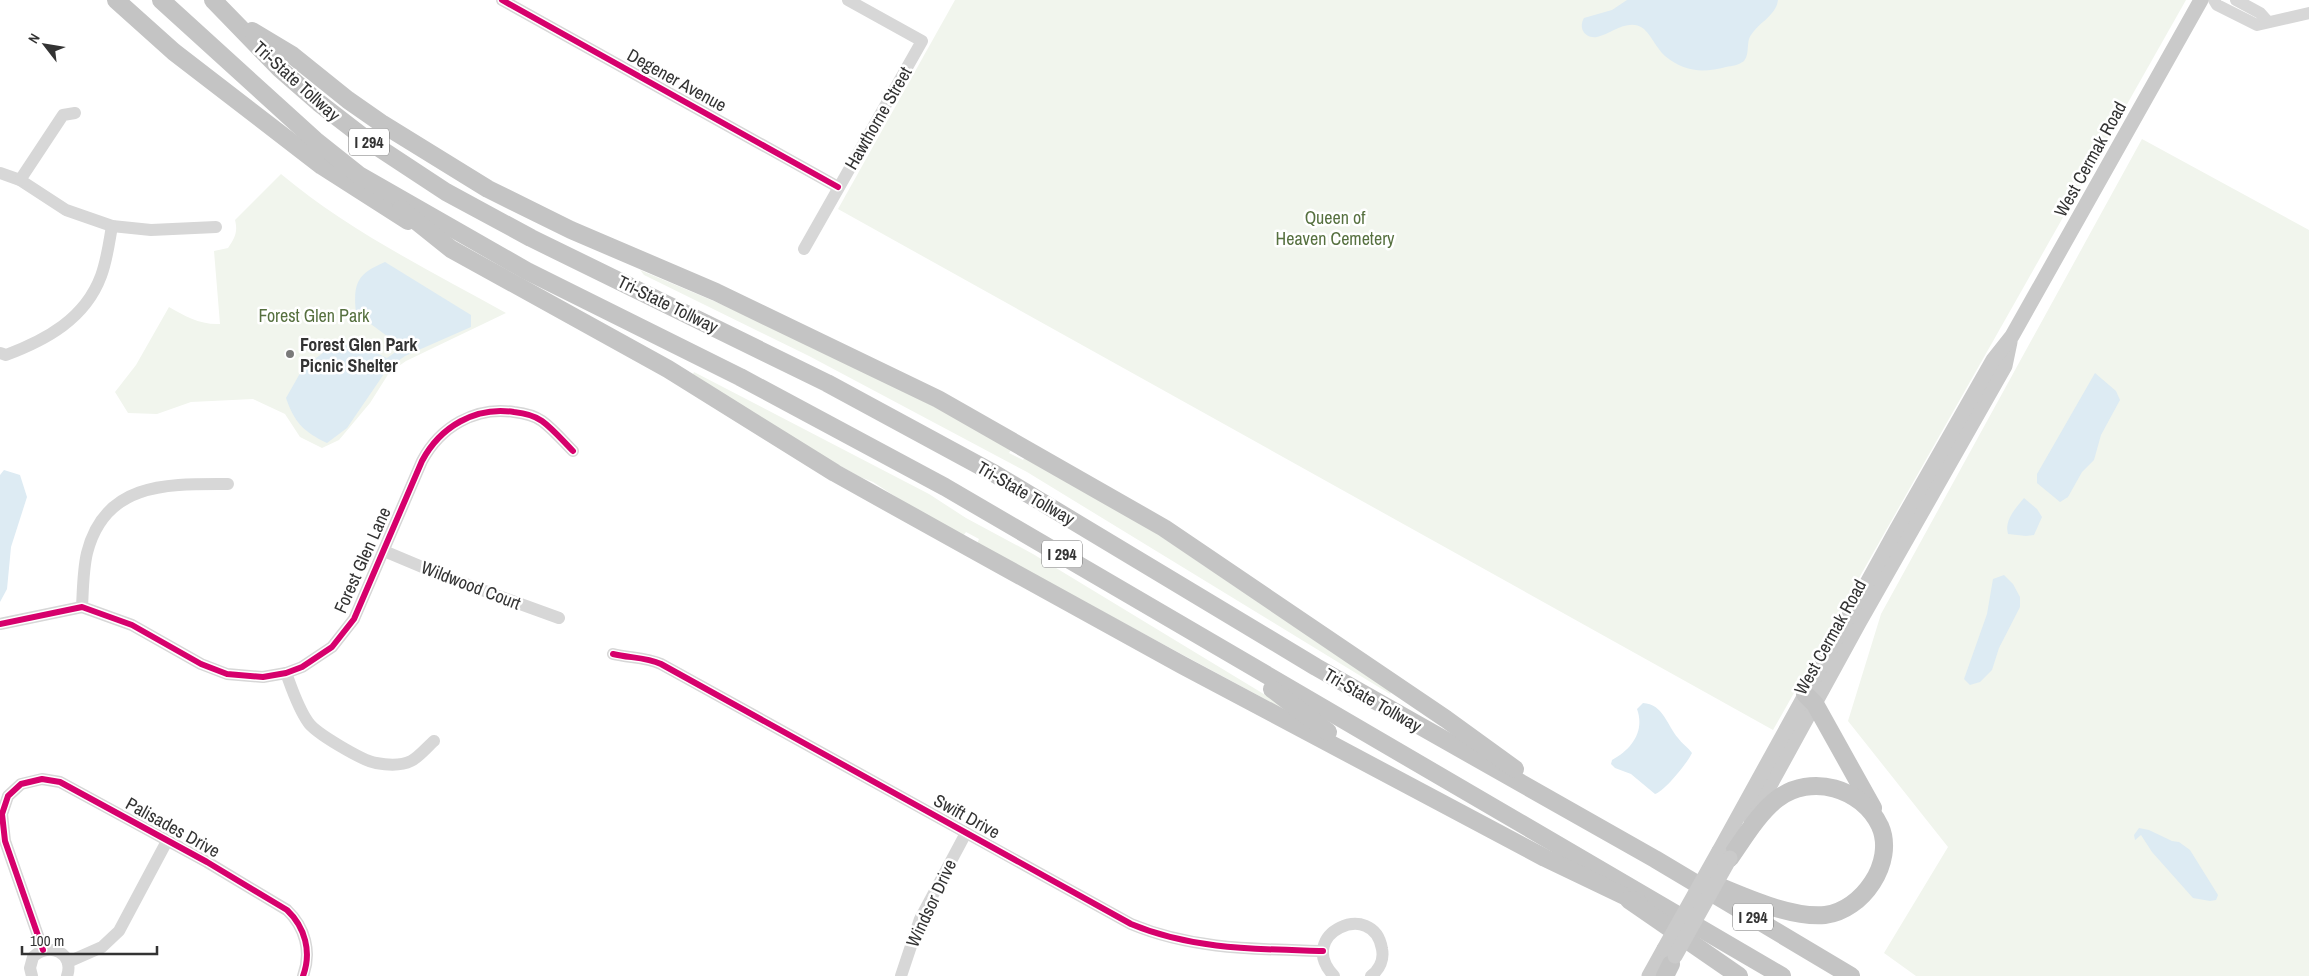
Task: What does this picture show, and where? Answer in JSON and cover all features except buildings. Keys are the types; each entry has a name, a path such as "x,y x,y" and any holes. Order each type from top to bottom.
{"highway":[{"path":"116,0 174,52 322,166 450,249 668,369 835,473 1182,665 1566,868 1752,958"},
{"name":"Tri-State Tollway","path":"161,0 315,140 359,175 527,272 834,426 1034,537 1240,660 1782,976"},
{"name":"Tri-State Tollway","path":"212,0 286,75 319,103 373,145 446,192 531,238 763,350 995,474 1351,687 1591,822 1851,976"},
{"path":"229,17 292,55 348,100 381,123 488,188 571,230 716,292 938,399 1164,528 1446,719 1591,822"},
{"path":"359,175 450,249"},
{"path":"1240,660 1296,708 1392,776"},
{"path":"1655,859 1768,904 1809,915 1826,915 1840,911 1858,901 1872,884 1880,865 1883,847 1880,827 1854,770 1810,699"},
{"path":"1725,855 1777,799 1794,789 1815,785 1836,788 1852,795 1866,805 1880,827"},
{"path":"1618,893 1655,916 1739,976"}],"main road":[{"name":"West Cermak Road","path":"1649,976 1668,964 1810,699 2005,366 2012,336 2201,0"}],"street":[{"name":"Degener Avenue","path":"502,0 838,187"},
{"name":"Hawthorne Street","path":"804,249 922,41 848,0"},
{"path":"2214,0 2217,5 2258,25 2309,13"},
{"path":"2236,0 2260,13 2268,22"},
{"path":"20,180 63,115 75,113"},
{"path":"0,173 20,180 66,210 112,226 152,230 216,227"},
{"path":"0,353 6,354 41,341 62,328 80,310 101,277 112,226"},
{"name":"Forest Glen Lane","path":"82,607 132,625 214,670 242,677 286,673 318,658 344,634 357,613 426,454 442,433 462,420 480,412 510,411 526,414 542,421 573,450"},
{"path":"0,624 82,607 86,556 90,543 101,522 114,507 130,496 152,487 228,484"},
{"name":"Wildwood Court","path":"384,551 446,577 559,618"},
{"name":"Swift Drive","path":"612,654 643,658 661,664 1126,921 1150,932 1185,942 1217,946 1323,951"},
{"path":"286,673 301,710 310,726 321,735 366,759 375,763 395,765 411,761 434,741"},
{"name":"Palisades Drive","path":"42,950 5,841 2,814 8,796 21,784 42,779 60,782 282,905 292,914 305,936 307,960 303,976"},
{"name":"Windsor Drive","path":"901,976 924,912 966,832"},
{"path":"68,962 102,947 119,931 167,842"},
{"path":"1334,976 1327,968 1323,951 1330,934 1344,924 1362,924 1370,928 1381,944 1383,954 1381,964 1372,976"},
{"path":"29,975 33,957 42,950 58,951 68,962 67,976"}],"green space":[{"name":"Queen of Heaven Cemetery","path":"955,0 2186,0 1773,730 838,209"},
{"path":"2142,139 2309,230 2309,976 1916,976 1884,953 1948,847 1848,721 1881,614"},
{"name":"Forest Glen Park","path":"281,174 307,195 362,232 506,313 406,361 389,373 370,403 339,440 322,448 300,437 285,414 253,399 191,402 157,414 128,413 115,392 136,365 169,307 199,321 220,324 214,251 228,248 235,235 235,220"},
{"path":"640,270 761,321 880,378 1012,448 1009,453 1023,460 1027,454 1129,515 1391,692 1390,694 1027,472 809,356 644,275"},
{"path":"694,372 929,494 966,518 1033,554 1292,711 1291,713 977,544 979,539 966,532 961,539 873,482 860,477 793,439 693,374"}],"shaded area":[{"path":"1627,0 1778,0 1774,11 1752,33 1744,61 1733,66 1718,69 1694,70 1679,65 1665,56 1644,29 1636,25 1624,26 1597,37 1586,35 1582,29 1584,18 1612,10"},
{"path":"385,262 471,315 471,327 405,356 388,368 347,428 327,443 312,435 296,420 286,398 303,368 324,352 347,344 368,349 387,358 397,351 387,336 356,313 355,294 359,281 368,271"},
{"path":"2095,373 2116,391 2120,400 2101,435 2094,460 2082,472 2068,497 2060,502 2037,483 2037,474"},
{"path":"4,470 20,475 27,497 11,547 7,589 0,602 0,475"},
{"path":"2024,498 2037,509 2042,517 2034,535 2008,534 2009,519"},
{"path":"2004,575 2013,584 2020,597 2020,607 1999,648 1992,670 1980,682 1970,685 1964,679 1987,614 1993,579"},
{"path":"1643,703 1650,704 1660,711 1674,733 1692,753 1670,782 1655,794 1631,774 1615,768 1611,764 1612,760 1619,756 1635,739 1639,725 1637,709"},
{"path":"2139,828 2179,842 2190,850 2218,895 2216,900 2210,901 2193,898 2152,852 2141,835 2135,840 2134,835"}],"cycle path":[{"path":"502,0 838,187"},
{"path":"0,624 82,607 132,625 201,664 227,674 263,677 286,673 302,667 332,647 354,619 422,461 438,438 449,429 472,416 486,412 518,412 542,421 573,451"},
{"path":"613,654 661,664 1131,924 1154,933 1202,943 1250,948 1323,951"},
{"path":"43,950 5,841 2,814 8,796 21,784 42,779 60,782 207,862 287,910 298,924 305,940 307,958 303,976"}],"place":[{"name":"Forest Glen Park Picnic Shelter","path":"290,354"}]}
